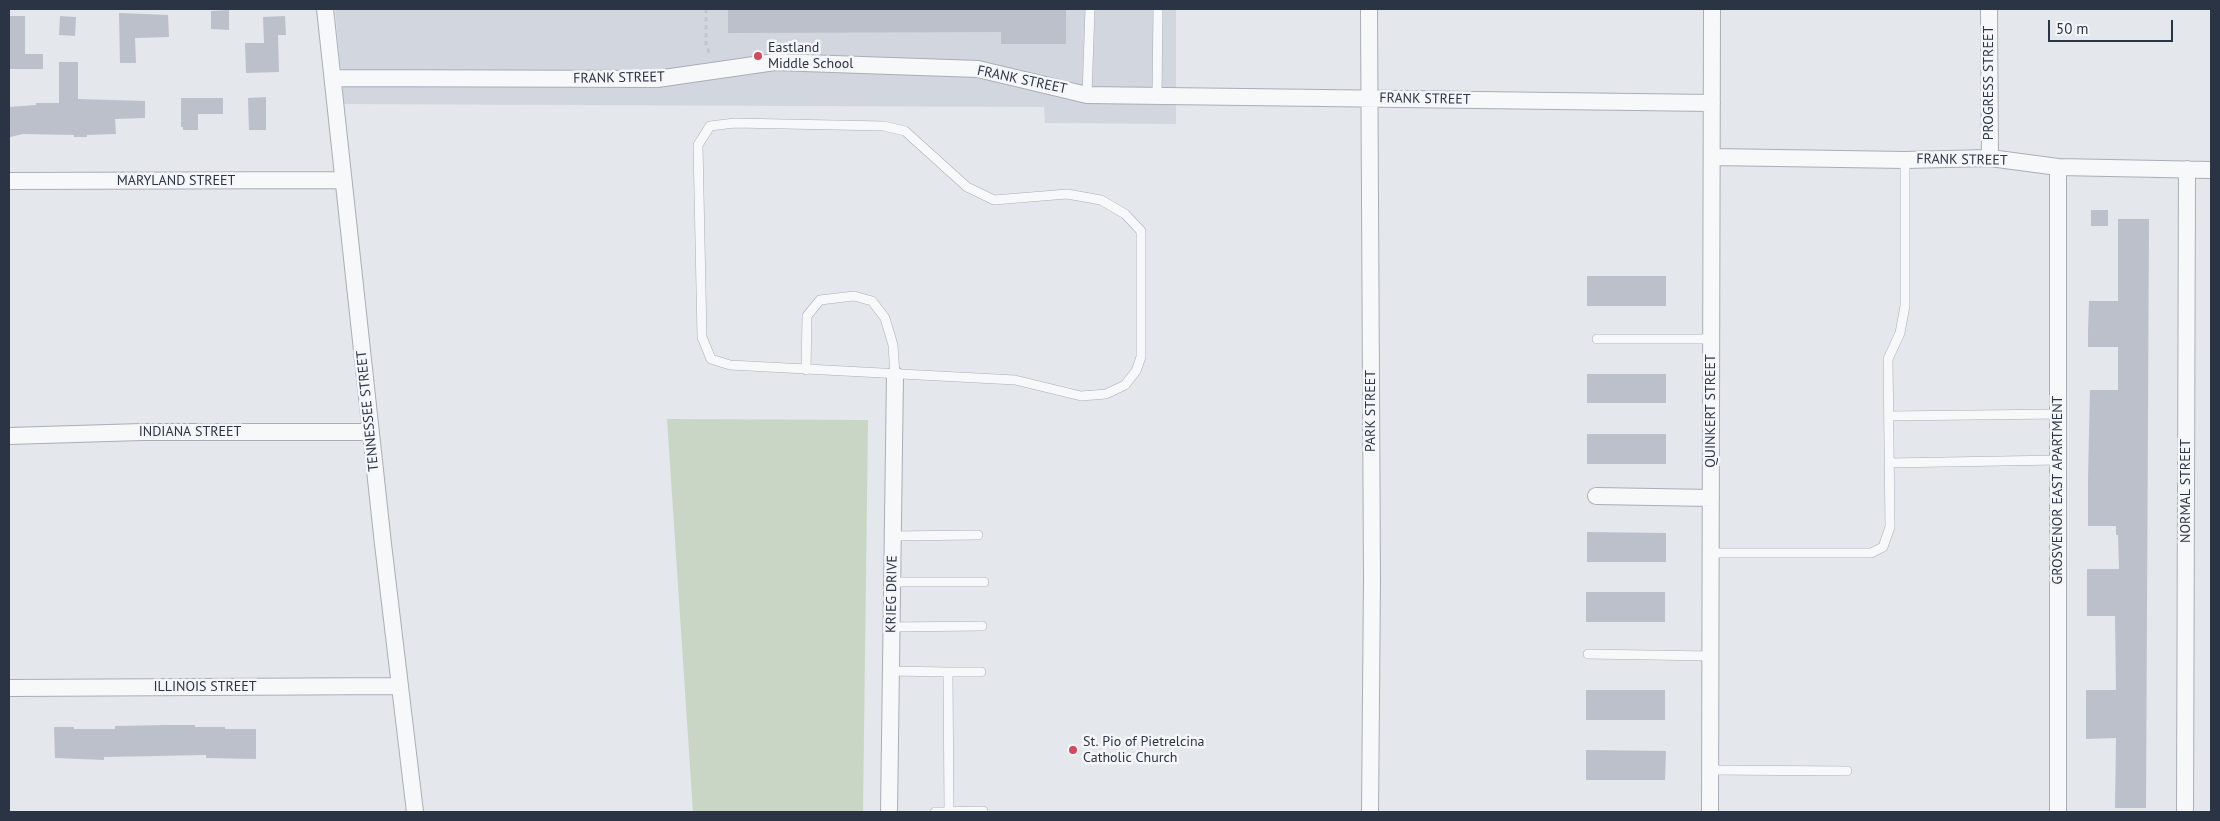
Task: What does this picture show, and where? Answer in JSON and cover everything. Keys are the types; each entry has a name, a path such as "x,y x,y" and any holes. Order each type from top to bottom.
{"street":[{"name":"TENNESSEE STREET","path":"325,9 414,812"},
{"name":"PARK STREET","path":"1369,9 1372,579 1370,812"},
{"name":"QUINKERT STREET","path":"1710,812 1712,9"},
{"name":"PROGRESS STREET","path":"1989,9 1990,158"},
{"name":"FRANK STREET","path":"333,78 657,79 775,62 978,69 1087,94 1712,103"},
{"name":"FRANK STREET","path":"1713,157 1905,160 1990,158 2058,167 2211,170"},
{"name":"GROSVENOR EAST APARTMENT","path":"2058,167 2058,812"},
{"name":"NORMAL STREET","path":"2184,812 2187,170"},
{"name":"MARYLAND STREET","path":"9,181 343,180"},
{"name":"KRIEG DRIVE","path":"889,812 895,375"},
{"name":"INDIANA STREET","path":"9,436 142,432 371,432"},
{"path":"1596,496 1711,498"},
{"name":"ILLINOIS STREET","path":"9,688 400,686"}],"lane":[{"path":"1087,94 1090,9"},
{"path":"1157,94 1158,9"},
{"path":"735,123 874,126 905,131 967,187 994,200 1067,194 1101,200 1125,214 1141,231 1141,358 1136,371 1125,385 1106,394 1082,396 1015,380 806,370 730,365 711,359 702,337 698,145 710,126 735,123"},
{"path":"1710,553 1871,553 1883,547 1890,527 1888,359 1900,333 1906,306 1905,160"},
{"path":"806,370 807,316 820,300 854,296 872,301 885,318 893,345 895,375"},
{"path":"1597,339 1712,339"},
{"path":"1889,416 2059,414"},
{"path":"1889,463 2058,460"},
{"path":"893,536 978,535"},
{"path":"892,582 984,582"},
{"path":"892,627 982,626"},
{"path":"1588,654 1711,656"},
{"path":"891,671 980,672"},
{"path":"948,672 949,812"},
{"path":"1711,770 1847,771"},
{"path":"935,812 983,811"}],"path":[{"path":"706,9 706,44 715,70"}],"shaded area":[{"name":"Eastland Middle School","path":"335,9 1176,9 1176,124 1045,123 1044,107 344,104"}],"green space":[{"path":"667,419 868,420 863,812 693,812"}],"building":[{"path":"728,9 1066,9 1066,44 1001,44 1001,32 728,33"},
{"path":"229,10 229,30 211,29 211,11"},
{"path":"119,13 168,15 169,37 135,38 136,63 120,63"},
{"path":"9,16 25,16 25,54 43,54 43,69 9,69"},
{"path":"60,16 76,17 75,36 59,35"},
{"path":"285,16 286,35 278,35 279,72 246,73 245,43 264,43 263,17"},
{"path":"59,62 78,62 78,99 145,101 145,118 115,119 116,134 74,137 74,135 23,134 10,137 9,107 36,105 36,103 59,103"},
{"path":"266,97 266,130 249,130 248,98"},
{"path":"181,98 223,98 223,114 198,114 198,130 183,130 183,127 181,127"},
{"path":"2091,210 2108,210 2108,226 2091,226"},
{"path":"2118,219 2149,219 2146,808 2115,808 2116,738 2086,739 2086,690 2116,690 2115,616 2087,616 2087,569 2119,569 2116,526 2088,526 2090,390 2118,390 2118,347 2088,347 2088,331 2089,301 2118,301"},
{"path":"1587,276 1666,276 1666,306 1587,306"},
{"path":"1587,374 1666,374 1666,403 1587,403"},
{"path":"1587,434 1666,434 1666,464 1587,464"},
{"path":"1587,532 1666,533 1666,562 1587,562"},
{"path":"1586,592 1665,592 1665,622 1586,622"},
{"path":"1586,690 1665,690 1665,720 1586,720"},
{"path":"195,725 195,727 225,727 225,729 256,729 256,759 206,758 206,755 104,757 104,760 55,758 54,727 115,729 115,726"},
{"path":"1586,750 1666,751 1665,780 1586,780"}],"place":[{"name":"Eastland Middle School","path":"758,56"},
{"name":"St. Pio of Pietrelcina Catholic Church","path":"1073,750"}]}
